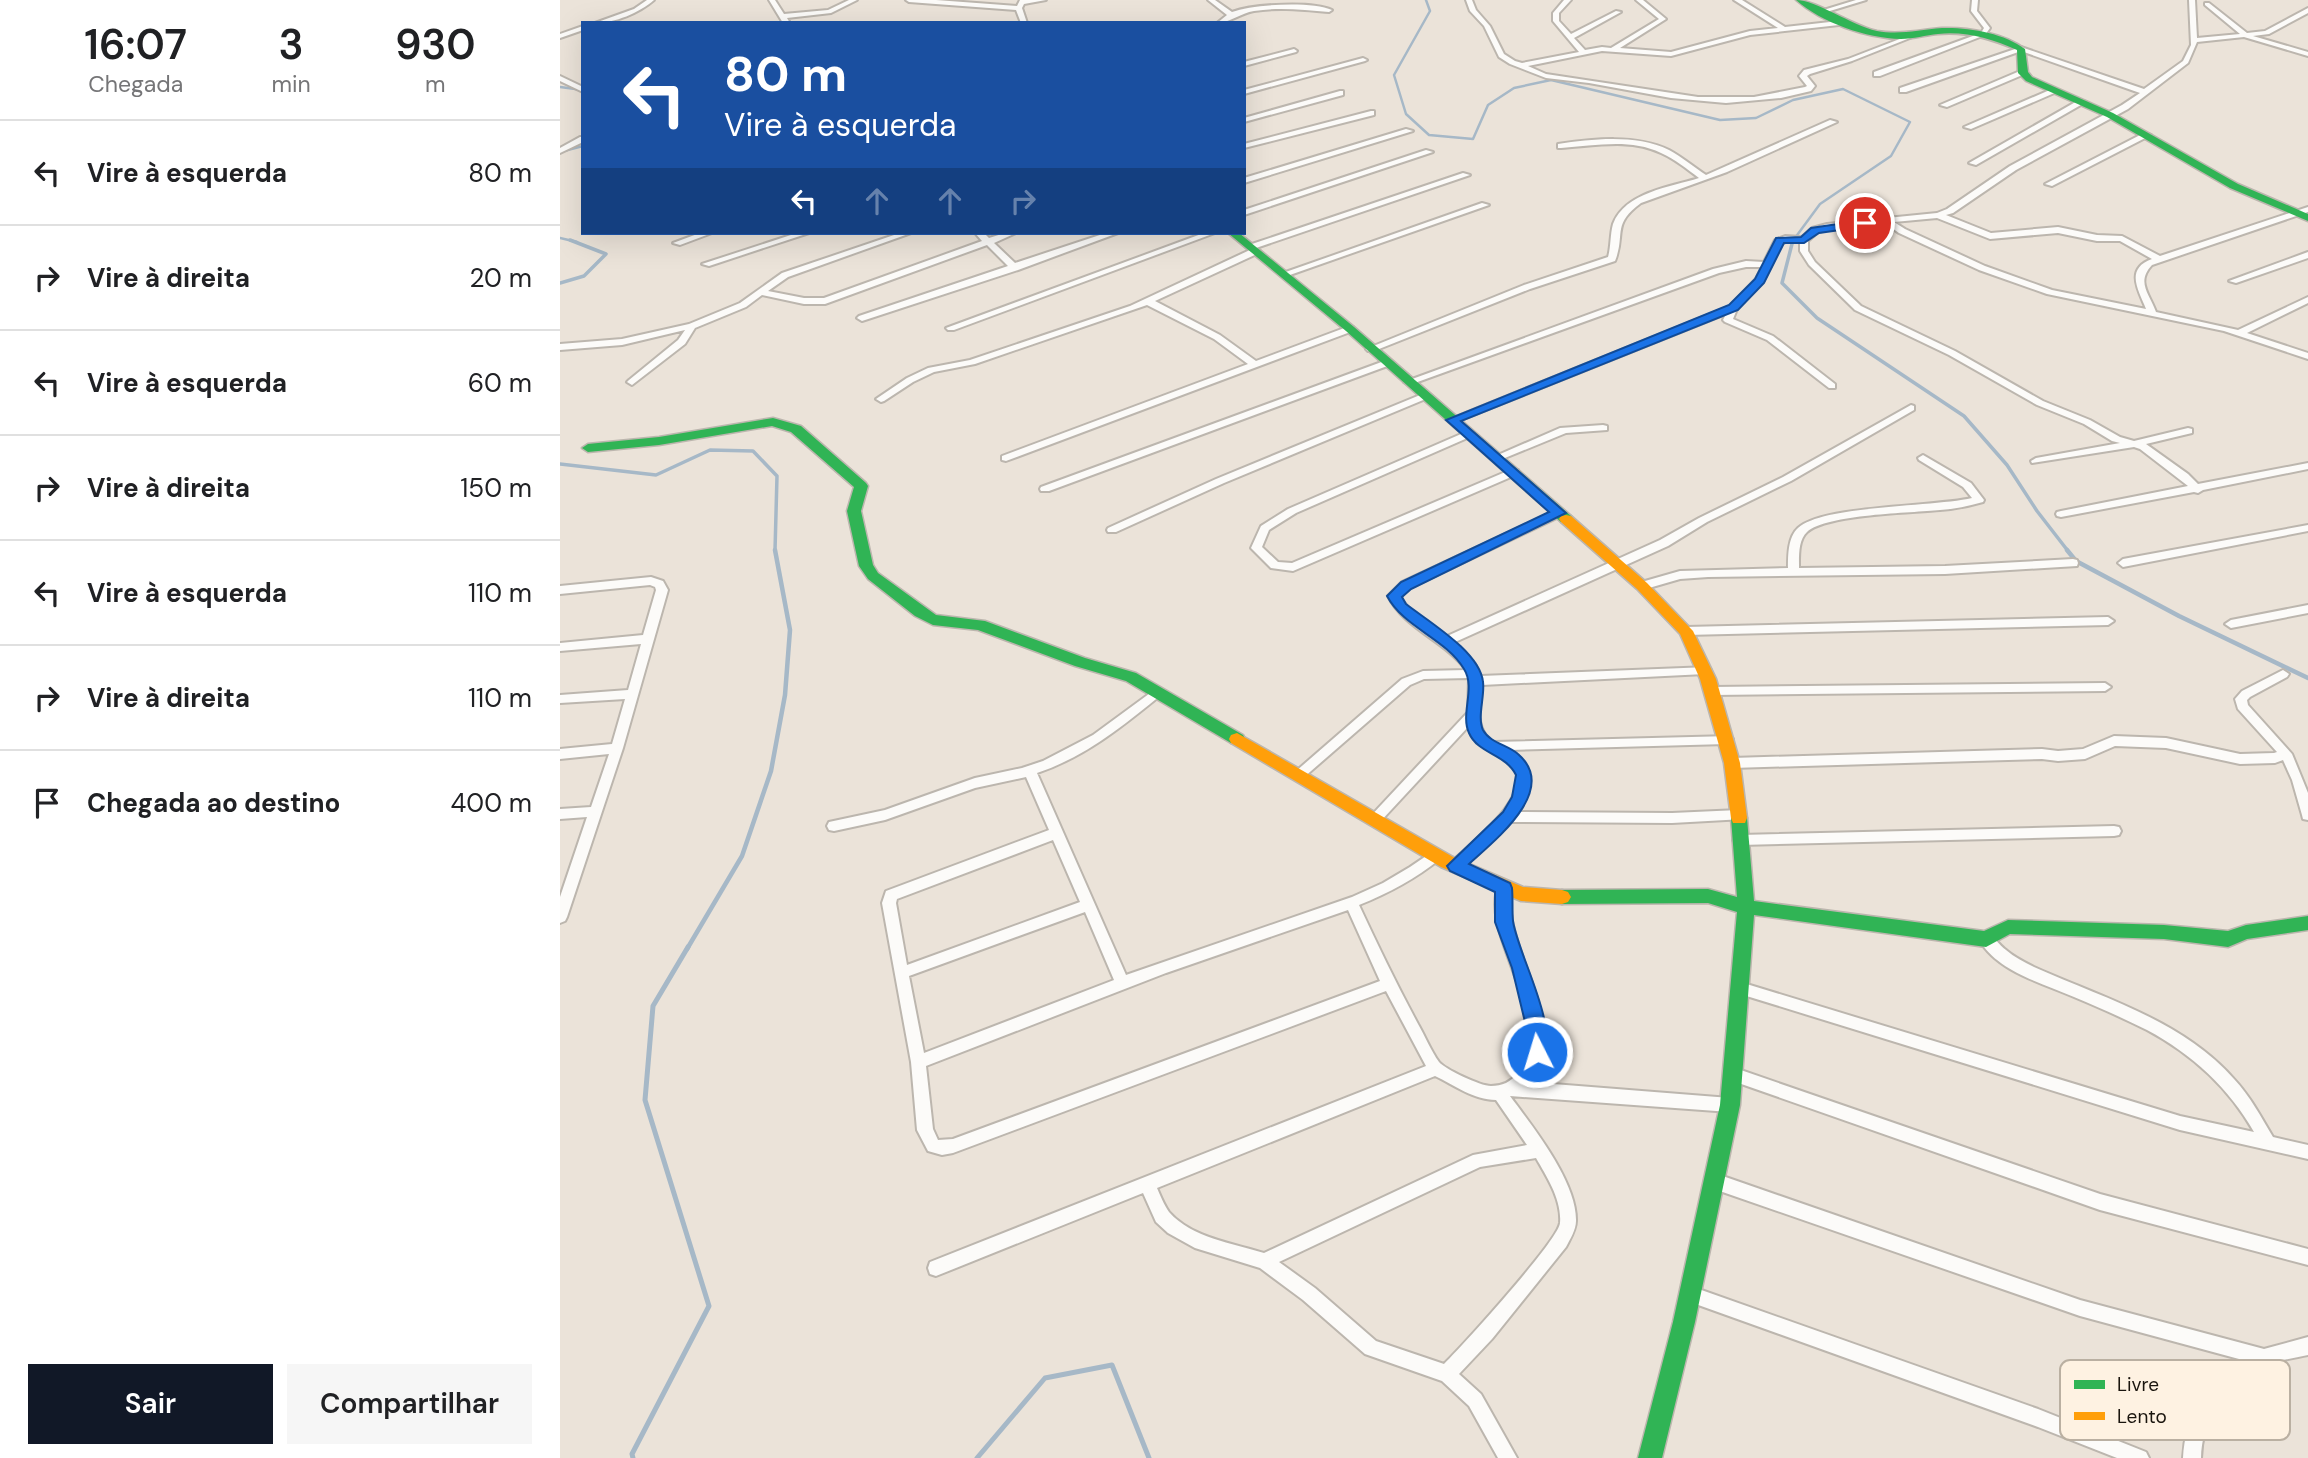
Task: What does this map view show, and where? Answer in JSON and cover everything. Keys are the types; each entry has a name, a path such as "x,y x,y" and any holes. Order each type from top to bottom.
{"street":[{"path":"604,21 636,10 651,0"},
{"path":"772,0 785,19 829,12 854,0"},
{"path":"909,0 1021,4 1043,0"},
{"path":"1211,0 1230,14"},
{"path":"1469,0 1473,13 1486,24 1495,48 1510,62 1522,65 1530,71 1637,92 1732,102 1808,89 1811,86 1804,74 1912,36"},
{"path":"1568,0 1555,18 1582,51"},
{"path":"1614,49 1663,19 1639,0"},
{"path":"1737,0 1782,27"},
{"path":"1800,0 1839,23 1887,35 1912,36 1951,31 1983,34 2145,92"},
{"path":"1820,12 1863,0"},
{"path":"1877,74 1983,34 1987,28 1974,11 1975,0"},
{"path":"1832,386 1770,338 1728,320 1733,308 1760,280 1780,240 1804,240 1815,230 1827,227 1938,215 1950,211 2032,158 2110,115 2186,62 2194,40 2192,1 2209,2 2248,37 2308,54"},
{"path":"1222,21 1230,14 1280,7 1329,10"},
{"path":"2194,40 2248,37 2271,32 2308,10"},
{"path":"1570,37 1618,12"},
{"path":"1522,65 1582,51 1614,49 1671,54 1782,27 1839,23"},
{"path":"560,36 581,29"},
{"path":"2021,49 2023,73 2029,79 2110,115 2234,186 2304,214"},
{"path":"1903,90 2021,49"},
{"path":"1246,63 1294,51"},
{"path":"1246,91 1363,60"},
{"path":"1944,105 2023,73"},
{"path":"560,78 581,89"},
{"path":"1968,127 2055,91"},
{"path":"1246,119 1340,93"},
{"path":"1973,163 2082,102"},
{"path":"1246,145 1371,113"},
{"path":"1371,349 1527,287 1612,259 1615,230 1620,218 1629,208 1833,122"},
{"path":"1246,180 1409,131"},
{"path":"2049,184 2147,135"},
{"path":"560,151 581,140"},
{"path":"1561,146 1613,142 1650,146 1667,152 1705,178"},
{"path":"2003,146 2012,150"},
{"path":"1246,212 1429,152"},
{"path":"2022,154 2032,158"},
{"path":"881,399 910,380 945,365 972,362 1149,302 1254,249 1466,175"},
{"path":"1284,274 1485,205"},
{"path":"2152,314 2138,278 2141,270 2158,259 2304,214"},
{"path":"1938,215 1985,236 2058,230 2096,238 2122,239 2158,259"},
{"path":"1887,221 1902,231 2011,279 2050,292 2239,333 2308,356"},
{"path":"677,243 702,235"},
{"path":"706,264 799,235"},
{"path":"560,347 622,342 692,326 743,305 785,275 901,235"},
{"path":"981,235 1015,268"},
{"path":"760,292 804,301 825,301 1006,235"},
{"path":"862,318 1108,235"},
{"path":"951,328 1206,235"},
{"path":"1236,235 1350,329 1642,586 1686,631 1705,670 1732,763 1746,906 1730,1105 1690,1294 1650,1458"},
{"path":"1804,240 1804,251 1808,260 1858,308 1932,343 2040,403 2087,422 2116,439 2151,452 2198,490"},
{"path":"2233,281 2308,255"},
{"path":"1409,382 1716,271 1746,264 1766,265"},
{"path":"2239,333 2308,300"},
{"path":"1149,302 1217,337 1254,364"},
{"path":"1453,420 1733,308"},
{"path":"632,382 682,342 692,326"},
{"path":"1006,458 1139,411 1254,364 1350,329"},
{"path":"1045,489 1144,456 1387,363"},
{"path":"1112,530 1220,481 1425,396"},
{"path":"1446,641 1664,543 1703,520 1787,479 1911,408"},
{"path":"589,448 659,441 773,422 796,429 861,486 854,512 866,566 873,576 920,612 933,620 981,625 1017,636 1080,662 1131,677 1435,855 1521,894 1551,897 1708,896 1746,906 1986,939 2008,927 2164,932 2228,939 2246,932 2308,923"},
{"path":"1496,458 1564,430 1603,428"},
{"path":"2036,461 2135,444 2188,430"},
{"path":"1468,434 1292,511 1265,528 1256,548 1275,565 1293,567 1514,472"},
{"path":"1793,573 1793,555 1801,530 1807,526 1845,516 1979,500 1967,485 1923,458"},
{"path":"2061,514 2198,490 2308,466"},
{"path":"1559,513 1398,590 1394,596 1400,608 1446,641 1467,662 1475,678 1474,726 1477,734 1484,743 1494,746 1727,740"},
{"path":"2123,563 2308,528"},
{"path":"1642,586 1689,575 1945,570 2073,563"},
{"path":"560,590 651,581 659,584 661,597 617,748 595,812 567,877 560,917"},
{"path":"2231,624 2308,609"},
{"path":"1686,631 2108,621"},
{"path":"560,647 649,639"},
{"path":"1299,775 1406,682 1423,675 1475,678 1705,670"},
{"path":"2283,674 2241,699 2242,706 2286,754 2298,780 2308,816"},
{"path":"1712,691 2105,687"},
{"path":"834,826 864,822 972,784 1030,771 1071,754 1122,720 1157,692"},
{"path":"560,699 632,694"},
{"path":"1374,819 1476,711"},
{"path":"1732,763 2042,754 2058,756 2085,754 2114,741 2166,743 2240,759 2275,758 2286,754"},
{"path":"1456,866 1509,817 1520,798 1524,775 1519,764 1494,746"},
{"path":"560,754 617,748"},
{"path":"1030,771 1122,982"},
{"path":"560,814 595,812"},
{"path":"1509,817 1672,818 1739,815"},
{"path":"1740,840 2114,831"},
{"path":"1057,833 891,895 889,903 918,1062 925,1130 933,1146 942,1148 1389,984"},
{"path":"918,1062 1122,982 1351,902 1422,868 1435,855"},
{"path":"1503,888 1504,922 1521,968 1535,1022 1537,1052 1530,1073 1506,1090"},
{"path":"1351,902 1389,984 1434,1069 1484,1092 1506,1090 1730,1105"},
{"path":"902,973 1088,905"},
{"path":"1986,939 1994,951 2017,965 2153,1024 2180,1040 2209,1064 2237,1094 2254,1114 2268,1143"},
{"path":"1740,988 2180,1123 2308,1152"},
{"path":"936,1268 1434,1069"},
{"path":"1732,1074 2100,1202 2308,1257"},
{"path":"1447,1374 1493,1324 1560,1241 1569,1224 1567,1202 1506,1090"},
{"path":"1264,1261 1479,1160 1539,1150"},
{"path":"1714,1181 2080,1308 2261,1356"},
{"path":"1147,1184 1162,1216 1174,1227 1195,1240 1264,1261 1310,1294 1371,1348 1447,1374 1475,1400 1508,1458"},
{"path":"1690,1294 2060,1427"},
{"path":"2254,1360 2308,1346"},
{"path":"2094,1440 2140,1458"},
{"path":"2192,1458 2194,1440"}],"waterway":[{"path":"1426,0 1430,11 1394,75 1406,114 1429,135 1473,139 1488,105 1514,88 1551,80 1720,120 1756,118 1793,100 1843,89 1910,122 1891,156 1820,204 1793,241"},
{"path":"560,87 581,90"},
{"path":"560,152 581,147"},
{"path":"560,238 572,241"},
{"path":"560,283 584,276 606,254 572,241"},
{"path":"572,241 577,242"},
{"path":"1793,241 1782,283 1817,318 1964,416 2007,465 2037,511 2068,551"},
{"path":"560,464 656,475 710,450 753,451 777,476 775,550"},
{"path":"687,949 742,856 771,771 785,695 790,630 775,550"},
{"path":"2067,550 2076,561 2179,616 2308,678"},
{"path":"633,1458 632,1454 709,1306 645,1100 653,1006 688,947"},
{"path":"977,1458 1045,1378 1112,1365 1149,1458"}],"traffic: fast":[{"path":"1800,0 1824,14 1874,33 1900,36 1963,31 2012,45 2021,49 2023,73 2029,79 2110,115 2234,186 2308,218"},
{"path":"1235,235 1350,329 1566,519"},
{"path":"588,448 659,441 773,422 796,429 861,486 854,511 866,566 873,576 920,612 933,620 980,625 1080,662 1131,677 1237,739"},
{"path":"1650,1458 1684,1322 1730,1105 1746,907 1739,818"},
{"path":"1562,897 1708,896 1746,907 1986,939 2008,927 2164,932 2228,939 2246,932 2308,923"}],"traffic: slow":[{"path":"1566,519 1642,586 1686,631 1708,679 1732,763 1739,818"},
{"path":"1237,739 1447,862 1521,894 1562,897"}],"route":[{"path":"1537,1052 1535,1022 1521,968 1504,922 1503,888 1456,866 1509,817 1520,798 1524,775 1519,764 1510,755 1484,743 1477,734 1474,726 1475,674 1472,668 1446,641 1400,608 1394,596 1406,585 1559,513 1453,420 1689,323 1733,308 1760,280 1780,240 1804,240 1815,230 1865,223"}]}
